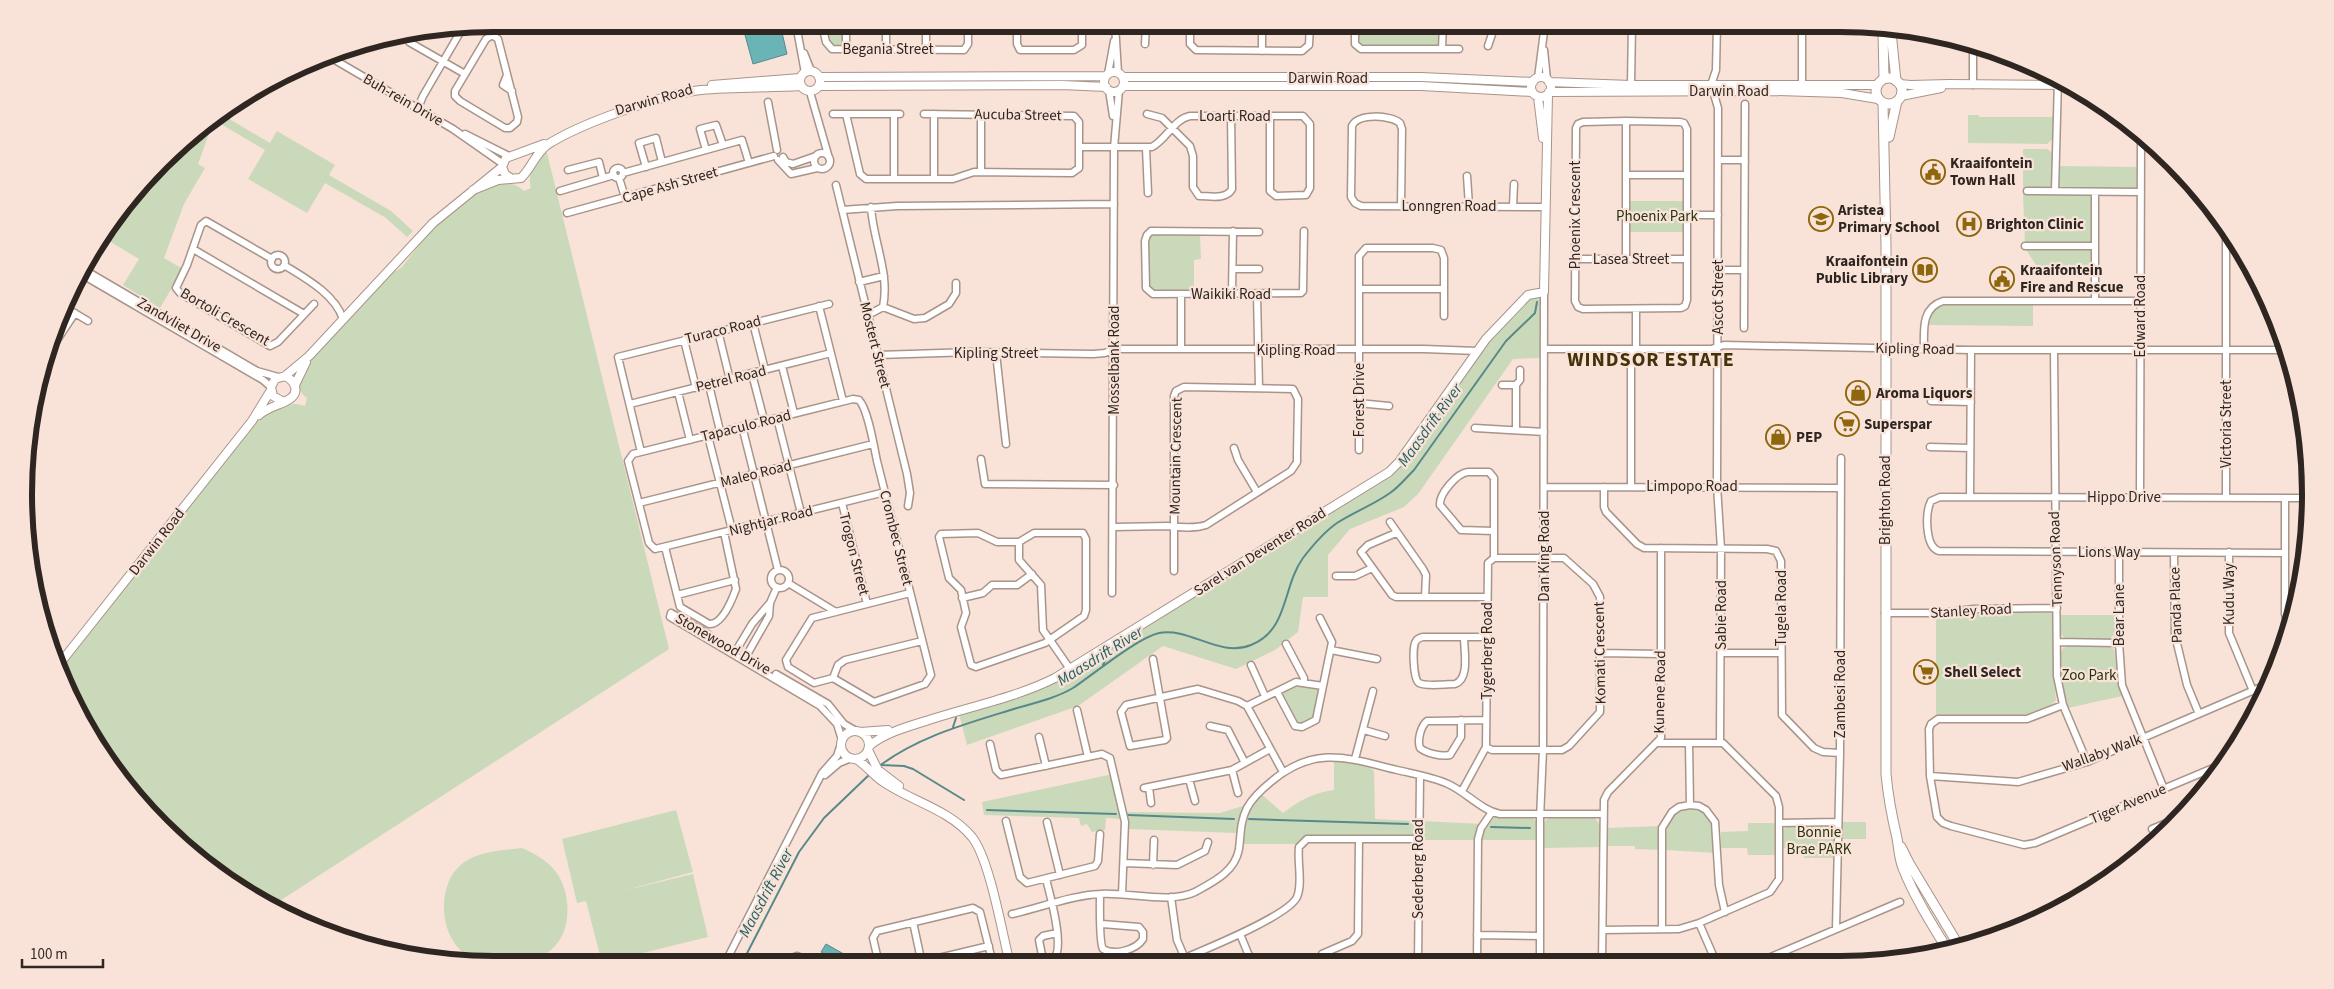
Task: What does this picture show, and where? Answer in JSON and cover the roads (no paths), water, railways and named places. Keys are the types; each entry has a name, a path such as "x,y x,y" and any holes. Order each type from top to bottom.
{"main road":[{"path":"1883,34 1881,82 1876,92 1881,101 1890,104 1899,98 1891,35"},
{"path":"1881,82 1898,82"},
{"name":"Brighton Road","path":"1886,158 1893,114 1899,98"},
{"name":"Brighton Road","path":"1881,101 1886,158 1886,774 1897,850 1903,868 1918,899 1944,945"},
{"name":"Brighton Road","path":"1897,840 1956,942"}],"street":[{"path":"798,32 805,91 815,89 1052,85 1108,89"},
{"name":"Begania Street","path":"825,32 830,47 835,49 926,50 964,50 968,44 968,32"},
{"path":"846,32 846,49"},
{"path":"886,32 886,49"},
{"path":"926,32 926,50"},
{"path":"1018,32 1019,48 1040,50 1078,49 1082,43 1082,32"},
{"path":"1114,32 1121,75 1121,88"},
{"path":"1145,44 1146,32"},
{"path":"1190,32 1190,44 1194,49 1262,51 1305,50 1310,43 1310,32"},
{"path":"1262,32 1262,51"},
{"path":"1355,32 1355,42 1360,48 1459,49"},
{"path":"1442,32 1442,49"},
{"path":"1488,46 1492,32"},
{"path":"1545,32 1544,46 1548,81"},
{"path":"1631,85 1632,32"},
{"path":"1712,88 1716,70 1717,32"},
{"path":"1802,32 1802,92"},
{"path":"416,107 459,33"},
{"path":"492,35 498,39 518,117 514,125 505,128 457,99 455,91 465,74 486,39 492,35"},
{"path":"1108,89 1104,82 1114,38"},
{"path":"411,40 465,74"},
{"path":"1535,80 1544,46"},
{"path":"1972,85 1973,52"},
{"name":"Buh-rein Drive","path":"336,61 453,129 502,166"},
{"path":"1716,70 1723,88"},
{"path":"804,77 1107,75"},
{"name":"Darwin Road","path":"1107,75 1421,77 1712,88"},
{"name":"Darwin Road","path":"513,155 532,150 591,121 645,100 716,84 804,77"},
{"name":"Darwin Road","path":"527,169 542,149 557,139 645,104 698,90 804,77"},
{"path":"768,102 778,156 786,170 791,174 817,168 826,168 829,164 829,158 819,119 815,89 819,77"},
{"name":"Dan King Road","path":"1535,80 1535,94 1545,149"},
{"name":"Dan King Road","path":"1540,956 1540,814 1543,750 1544,207 1548,81"},
{"name":"Darwin Road","path":"1108,89 1421,86 1535,94 1881,82"},
{"path":"1898,82 1911,86 2048,82"},
{"path":"1899,98 1960,85"},
{"path":"2055,192 2057,87"},
{"name":"Mosselbank Road","path":"1112,593 1114,527 1114,148 1121,88"},
{"name":"Ascot Street","path":"1712,88 1718,108"},
{"name":"Darwin Road","path":"1723,88 1867,95 1881,101"},
{"name":"Ascot Street","path":"1717,486 1718,108 1723,88"},
{"name":"Mosselbank Road","path":"1108,89 1115,127"},
{"path":"1744,328 1745,104"},
{"path":"833,114 897,114 894,179"},
{"path":"846,114 861,176 866,179 955,178 969,172 1074,172 1079,166 1079,147 1146,148 1148,193"},
{"name":"Aucuba Street","path":"924,114 1074,116 1079,122 1079,147"},
{"path":"934,114 934,179"},
{"path":"1147,114 1158,115 1192,150 1195,192 1199,196 1223,196 1232,189 1232,116"},
{"path":"981,116 981,172"},
{"name":"Loarti Road","path":"1146,148 1161,141 1172,128 1190,116 1232,116 1270,116 1303,116 1310,124 1308,192 1302,196 1276,196 1270,187 1270,116"},
{"name":"Lonngren Road","path":"1401,206 1402,126 1398,120 1392,118 1363,118 1353,123 1351,197 1354,203 1362,206 1544,207"},
{"path":"1626,121 1626,258"},
{"name":"Phoenix Crescent","path":"1626,121 1684,123 1688,129 1687,300 1685,306 1679,308 1583,309 1578,307 1574,296 1576,128 1578,124 1583,122 1626,121"},
{"path":"706,150 700,129 716,125 723,145"},
{"name":"Buh-rein Drive","path":"453,129 513,155"},
{"path":"646,167 639,143 656,138 662,162"},
{"path":"560,191 742,140 748,163"},
{"path":"817,168 814,162 825,144"},
{"name":"Edward Road","path":"2140,498 2141,145"},
{"path":"817,155 824,154 829,158"},
{"path":"309,356 295,385 295,392 292,398 282,401 273,396 271,389 281,377 309,356 433,223 513,155 526,161 527,169 521,178 498,180 473,190"},
{"name":"Cape Ash Street","path":"567,213 778,156 792,164 817,155"},
{"path":"1718,160 1745,160"},
{"path":"568,170 598,162 603,178"},
{"path":"502,166 505,174 510,178"},
{"path":"619,175 625,197"},
{"path":"1627,175 1688,175"},
{"path":"1467,176 1469,206"},
{"path":"1513,206 1514,184"},
{"name":"Mostert Street","path":"836,185 907,474 910,493 908,506"},
{"path":"2027,191 2141,192"},
{"path":"2095,192 2095,300"},
{"path":"842,210 871,207 1114,204"},
{"path":"871,207 886,291 884,307"},
{"path":"1687,215 1718,215"},
{"name":"Bortoli Crescent","path":"314,304 275,345 268,345 177,290 176,285 185,271 204,222 213,223 272,259 272,264 275,268 280,268 284,265 310,281 334,303"},
{"path":"1181,294 1153,294 1147,291 1145,284 1144,241 1147,235 1155,230 1259,232"},
{"name":"Waikiki Road","path":"1181,349 1181,294 1299,294 1304,290 1304,231"},
{"path":"1232,293 1233,232"},
{"name":"Victoria Street","path":"2226,241 2226,498"},
{"path":"2025,246 2095,246"},
{"name":"Forest Drive","path":"1359,450 1359,256 1361,251 1366,248 1433,248 1440,250 1444,258 1444,289"},
{"path":"193,249 304,314"},
{"name":"Lasea Street","path":"1575,258 1687,259"},
{"path":"1233,269 1260,269"},
{"path":"1718,270 1744,270"},
{"name":"Zandvliet Drive","path":"89,273 262,380 271,389"},
{"path":"859,282 884,276"},
{"name":"Zandvliet Drive","path":"87,277 258,371 281,377"},
{"path":"868,315 884,307 914,319 925,318 950,304 956,293 956,283"},
{"path":"1360,289 1444,289 1444,316"},
{"name":"Sarel van Deventer Road","path":"868,748 880,738 910,726 1037,686 1070,669 1389,472 1400,462 1477,351 1526,296 1544,292"},
{"path":"1257,294 1259,388"},
{"path":"1924,349 1926,314 1935,304 1943,301 2140,301"},
{"path":"334,303 344,308 353,308"},
{"path":"334,303 343,319"},
{"name":"Turaco Road","path":"630,404 618,356 829,304"},
{"path":"819,306 843,401"},
{"path":"1631,486 1633,349 1636,308"},
{"path":"71,311 88,321"},
{"path":"63,331 75,313"},
{"path":"753,322 765,370"},
{"path":"718,331 730,380"},
{"path":"684,340 696,388"},
{"name":"Kipling Road","path":"1544,349 1711,350 1718,347 1733,346 1971,350 2278,350"},
{"name":"Kipling Road","path":"1114,349 1424,349 1477,351"},
{"name":"Kipling Street","path":"878,355 996,352 1093,354 1105,353 1114,349"},
{"path":"1970,497 1971,350"},
{"name":"Tennyson Road","path":"2054,350 2057,676 2063,705 2087,762"},
{"path":"996,352 1006,444"},
{"name":"Petrel Road","path":"630,404 831,353"},
{"path":"782,366 794,413"},
{"path":"1516,430 1516,385 1520,380 1520,370"},
{"path":"752,374 764,420"},
{"path":"281,377 291,380 295,385"},
{"path":"709,385 720,431"},
{"path":"1502,385 1516,385"},
{"name":"Mountain Crescent","path":"1114,527 1197,527 1206,525 1291,471 1297,462 1298,455 1298,399 1295,391 1289,388 1184,387 1176,392 1174,526"},
{"name":"Darwin Road","path":"64,660 252,421 271,389"},
{"path":"678,392 690,440"},
{"name":"Tapaculo Road","path":"639,503 628,462 633,454 843,401 859,400"},
{"name":"Crombec Street","path":"833,678 874,702 926,684 930,678 873,444 863,406 859,400"},
{"name":"Darwin Road","path":"252,421 262,412 282,401"},
{"path":"1931,401 1971,402"},
{"path":"1358,403 1389,406"},
{"path":"630,404 642,452"},
{"path":"777,418 801,513"},
{"path":"742,426 778,570"},
{"path":"1475,428 1544,432"},
{"path":"708,436 732,530"},
{"name":"Maleo Road","path":"639,503 873,444"},
{"path":"1930,447 1970,448"},
{"path":"1234,448 1238,460 1257,492"},
{"name":"Zambesi Road","path":"1836,929 1840,753 1841,458"},
{"path":"981,459 985,484 1114,485"},
{"path":"1489,472 1492,475 1495,481 1494,531 1461,530 1440,505 1441,498 1460,473 1489,472"},
{"name":"Limpopo Road","path":"1544,487 1717,486 1840,488"},
{"name":"Sabie Road","path":"1717,486 1721,549 1720,743"},
{"name":"Tugela Road","path":"1604,487 1604,507 1606,512 1639,546 1647,548 1767,549 1775,550 1779,554 1782,561 1781,702 1784,718 1814,748 1823,752 1840,753"},
{"name":"Nightjar Road","path":"639,503 649,543 652,548 657,549 885,492"},
{"name":"Hippo Drive","path":"1940,497 2302,498"},
{"name":"Lions Way","path":"1940,497 1931,501 1928,510 1929,542 1935,550 2285,553"},
{"path":"2285,498 2285,616"},
{"name":"Trogon Street","path":"842,503 866,604"},
{"path":"1390,522 1424,569 1426,575 1425,598"},
{"path":"1174,526 1174,570"},
{"name":"Tygerberg Road","path":"1462,791 1486,747 1488,565 1494,558 1494,531"},
{"path":"665,547 682,609 709,624 714,624 719,620 736,592 724,532"},
{"path":"1396,532 1362,550 1363,557 1394,596 1425,598 1487,597"},
{"path":"978,533 992,541 1019,542 1034,533 1081,533 1086,537 1086,612 1050,640 973,666 969,662 961,627 966,613 962,598 958,586 949,578 939,535 978,533"},
{"path":"1019,542 1018,558 1041,585 1042,626 1070,669"},
{"name":"Kunene Road","path":"1602,956 1603,803 1606,794 1661,738 1661,548"},
{"name":"Bear Lane","path":"2119,552 2119,643 2122,685 2164,789"},
{"name":"Kudu Way","path":"2229,552 2230,638 2253,691"},
{"name":"Panda Place","path":"2174,553 2175,635 2187,686 2199,714"},
{"path":"1494,558 1544,557"},
{"name":"Komati Crescent","path":"1486,747 1492,750 1559,750 1567,748 1600,712 1601,604 1598,590 1567,559 1544,557"},
{"path":"1336,576 1359,575 1372,568"},
{"path":"778,570 786,572 788,583 784,587 777,587 771,579 773,573 778,570"},
{"path":"962,598 981,594 992,585 1019,584 1032,574"},
{"path":"677,595 735,580"},
{"path":"788,583 836,612"},
{"path":"745,658 769,616 770,604 777,587"},
{"path":"910,593 811,620 786,660 790,669 814,683 833,678 838,665 845,660 922,641"},
{"path":"735,652 752,624 770,604"},
{"name":"Stanley Road","path":"1885,613 1941,613 1974,609 2057,608"},
{"name":"Stonewood Drive","path":"735,652 670,617 671,613 745,658 827,711 840,729 842,742"},
{"path":"1277,692 1293,723 1298,727 1312,723 1318,716 1331,650 1331,638 1320,618"},
{"path":"1464,637 1464,674 1460,682 1455,684 1422,684 1417,681 1414,675 1414,645 1416,640 1422,637 1464,637 1487,637"},
{"path":"2057,642 2119,643"},
{"path":"1286,644 1304,678 1304,682"},
{"path":"1331,650 1377,658"},
{"path":"1601,653 1661,654"},
{"path":"1720,653 1781,653"},
{"name":"Stonewood Drive","path":"745,658 828,704 844,724 858,732"},
{"path":"1153,658 1159,698 1167,739 1133,747 1130,746 1121,712 1126,705 1159,698 1198,689 1238,701 1247,706 1283,772"},
{"path":"1251,665 1265,696"},
{"path":"1247,706 1292,684 1304,682 1323,686"},
{"name":"Wallaby Walk","path":"1930,776 2018,782 2087,762 2259,688"},
{"path":"1355,760 1373,691"},
{"path":"1930,776 1929,729 1935,720 2026,719 2063,705"},
{"path":"1077,710 1088,757"},
{"path":"1461,720 1461,737 1450,754 1443,756 1424,751 1420,748 1419,742 1425,722 1461,720 1486,720"},
{"name":"Sarel van Deventer Road","path":"858,732 878,732 910,726"},
{"path":"1210,726 1228,730 1245,763"},
{"path":"1364,730 1385,736"},
{"path":"729,956 822,773 837,756 842,742 848,734 858,732 866,738 871,766"},
{"path":"1039,737 1046,766"},
{"path":"842,742 844,752 854,759 871,766 880,775 908,795 962,826 979,849 1008,956"},
{"path":"1603,930 1679,929 1699,923 1770,892 1776,886 1779,879 1779,802 1776,796 1728,747 1720,743 1658,743"},
{"path":"1689,743 1690,805"},
{"path":"990,744 996,770 1001,775 1102,754 1111,760 1125,822 1122,894"},
{"path":"817,784 839,763 864,755 868,748"},
{"path":"1151,804 1146,788 1232,770 1270,749"},
{"path":"1012,914 1100,894 1171,897 1191,894 1228,871 1238,853 1241,822 1249,804 1260,791 1294,765 1316,758 1337,756 1448,784 1462,791 1492,812 1603,814"},
{"name":"Tiger Avenue","path":"1930,776 1935,811 1943,823 2030,845 2211,769"},
{"path":"1232,770 1238,792"},
{"name":"Sederberg Road","path":"1418,956 1420,776"},
{"path":"1189,779 1195,801"},
{"path":"1662,930 1662,828 1672,812 1679,807 1690,805 1706,810 1716,822 1719,885 1726,912"},
{"path":"1477,956 1478,839 1482,828 1492,812"},
{"path":"1006,821 1022,880 1027,882 1046,879 1096,865 1100,834"},
{"path":"1047,822 1060,875"},
{"path":"1779,823 1837,822"},
{"path":"2152,829 2162,825"},
{"path":"1196,956 1240,934 1290,905 1296,898 1299,890 1299,850 1304,841 1309,839 1418,839"},
{"path":"1320,956 1324,952 1352,941 1358,934 1358,839"},
{"path":"1153,865 1154,840"},
{"path":"1124,864 1172,866 1184,863 1205,851 1208,842"},
{"path":"1046,879 1053,904 1056,933"},
{"path":"1100,894 1102,924 1100,944 1106,951 1121,952 1139,944 1143,939 1142,930 1136,926 1102,924"},
{"path":"1171,897 1176,935 1184,956"},
{"path":"1773,956 1900,902"},
{"path":"877,956 873,938 875,933 975,908 980,912 991,956"},
{"path":"913,922 920,956"},
{"path":"1699,923 1713,956"},
{"path":"1240,934 1249,956"},
{"path":"1477,935 1540,936"},
{"path":"950,956 989,946"}],"water":[{"path":"744,32 782,32 787,54 753,64"},
{"path":"826,944 847,956 828,956 821,952"}],"waterway":[{"name":"Maasdrift River","path":"878,767 893,756 945,731 1060,695 1150,636 1171,632 1227,648 1251,645 1263,638 1279,619 1296,569 1311,548 1332,527 1390,493 1414,470 1506,341 1535,313 1537,302"},
{"path":"1103,665 1108,654"},
{"path":"953,727 956,718"},
{"path":"881,765 904,766 913,769 964,800"},
{"name":"Maasdrift River","path":"746,956 799,852 824,818 871,773"},
{"path":"987,810 1116,814"},
{"path":"1128,815 1234,819"},
{"path":"1249,819 1408,824"},
{"path":"1491,827 1530,828"}],"place":[{"name":"Kraaifontein Town Hall","path":"1933,172"},
{"name":"Aristea Primary School","path":"1821,219"},
{"name":"Brighton Clinic","path":"1969,224"},
{"name":"Kraaifontein Public Library","path":"1925,270"},
{"name":"Kraaifontein Fire and Rescue","path":"2002,279"},
{"name":"Aroma Liquors","path":"1858,393"},
{"name":"Superspar","path":"1847,424"},
{"name":"PEP","path":"1778,437"},
{"name":"Shell Select","path":"1926,672"}],"district":[{"name":"WINDSOR ESTATE","path":"1651,360"}],"park label":[{"name":"Phoenix Park","path":"1657,216"},
{"name":"Zoo Park","path":"2089,675"},
{"name":"Bonnie Brae PARK","path":"1819,840"}]}
